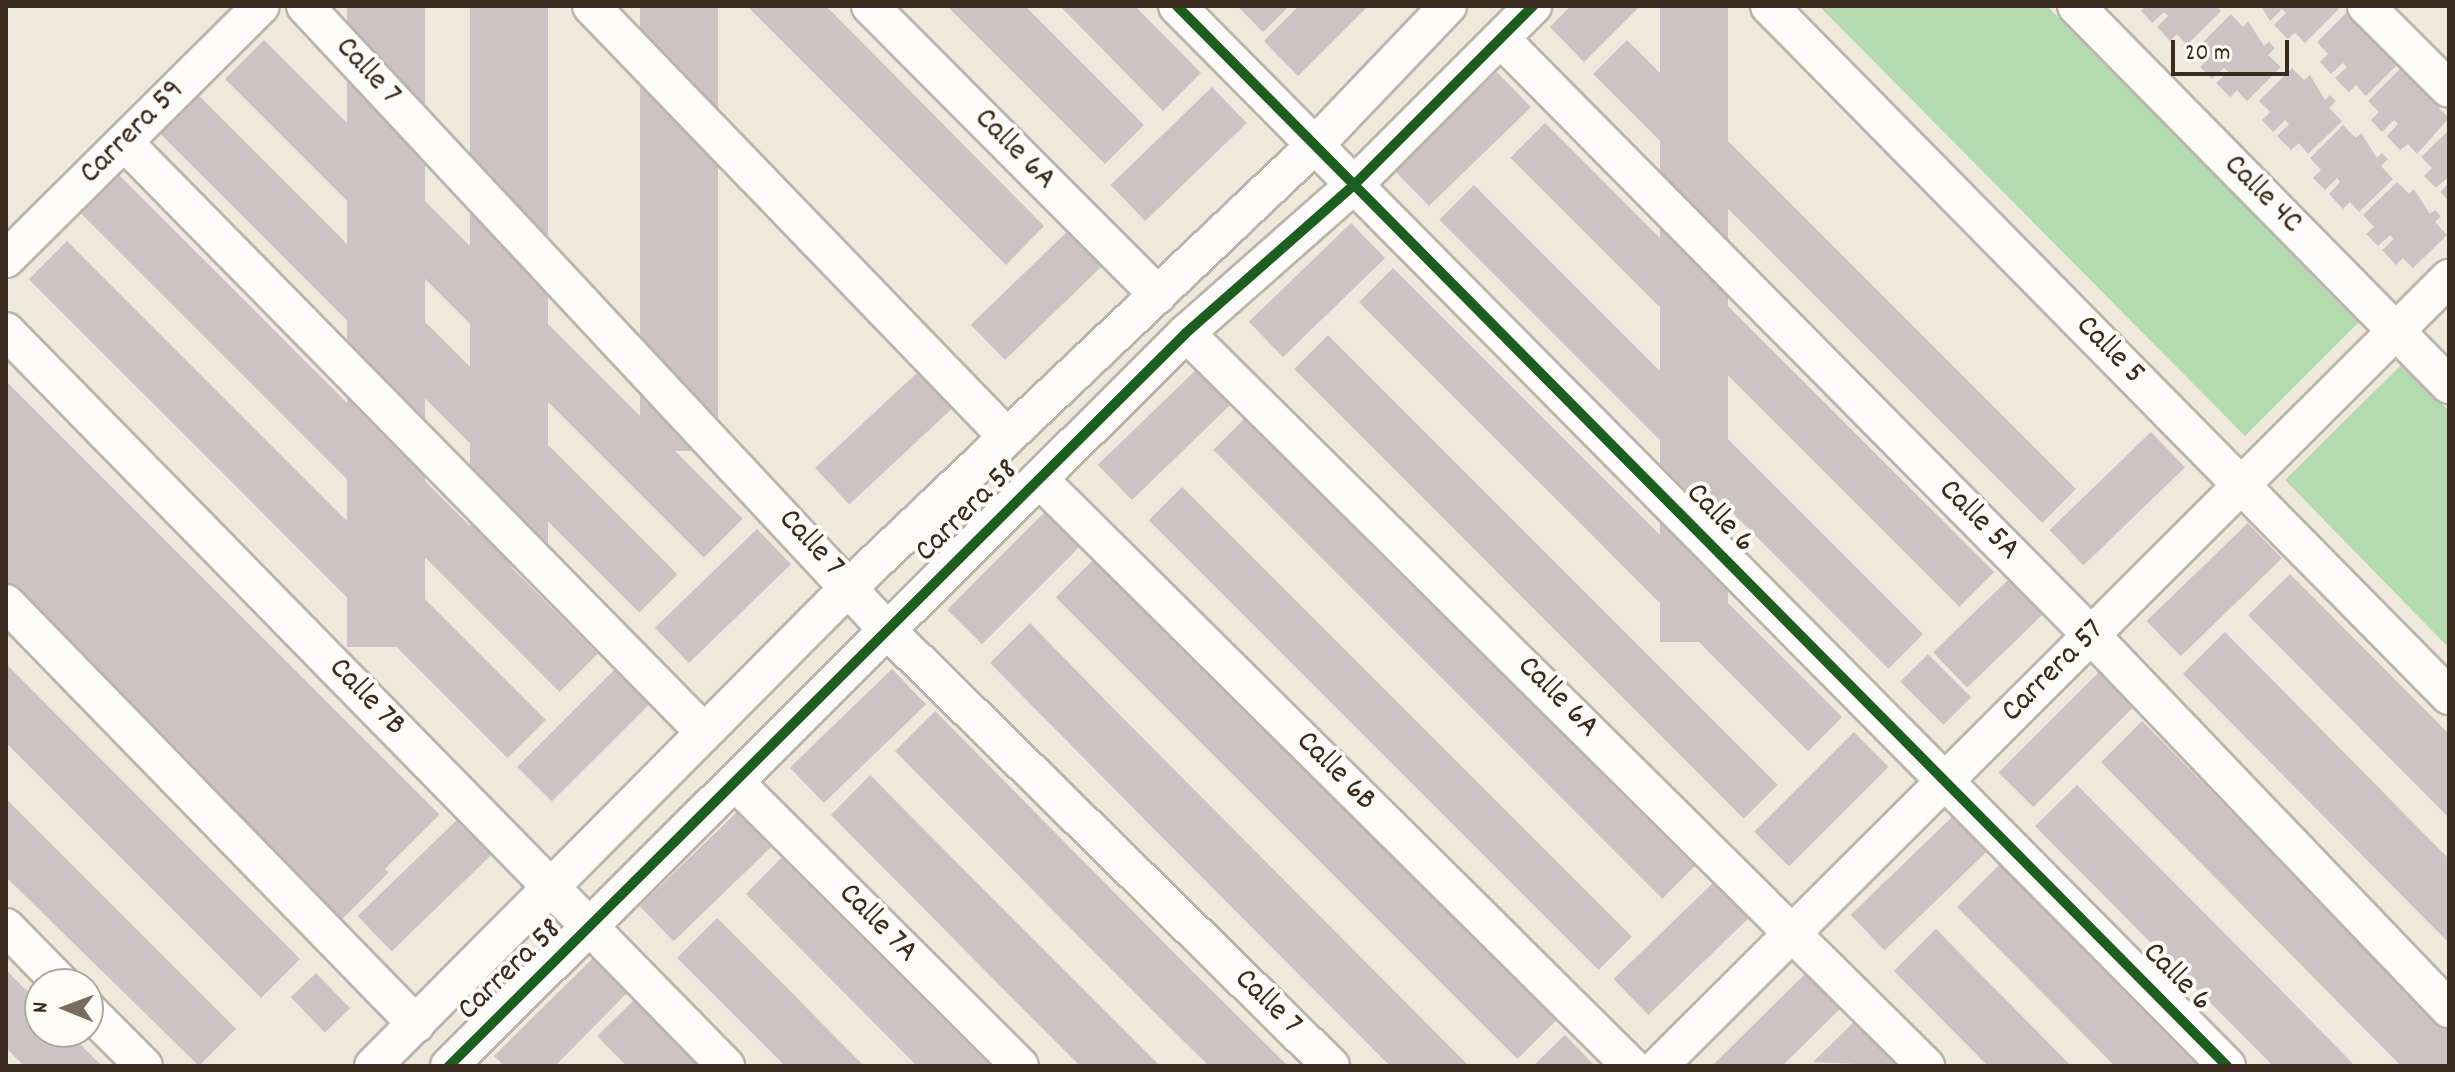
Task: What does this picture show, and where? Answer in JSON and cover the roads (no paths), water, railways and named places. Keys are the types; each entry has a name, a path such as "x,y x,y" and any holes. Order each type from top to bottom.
{"street":[{"name":"Carrera 59","path":"6,259 261,6"},
{"name":"Calle 7","path":"305,6 887,630 1331,1066"},
{"path":"591,6 1007,437"},
{"name":"Calle 6A","path":"870,6 1158,295"},
{"name":"Calle 6","path":"1177,6 1943,783 2227,1066"},
{"name":"Carrera 58","path":"373,1066 849,587 1316,144 1448,6"},
{"name":"Carrera 58","path":"449,1066 591,930 735,782 1186,333 1355,184 1533,6"},
{"name":"Calle 5","path":"1769,6 2449,696"},
{"name":"Calle 4C","path":"2076,6 2449,385"},
{"path":"2366,6 2449,89"},
{"name":"Calle 5A","path":"1501,39 2091,635 2449,1009"},
{"path":"124,142 704,732"},
{"name":"Carrera 57","path":"1659,1066 2449,278"},
{"name":"Calle 7B","path":"6,331 726,1066"},
{"name":"Calle 6A","path":"1186,333 1794,931 1926,1066"},
{"name":"Calle 6B","path":"1039,479 1631,1066"},
{"path":"6,603 416,1024"},
{"name":"Calle 7A","path":"735,782 1020,1066"},
{"path":"6,927 46,968"},
{"path":"104,1026 144,1066"}]}
